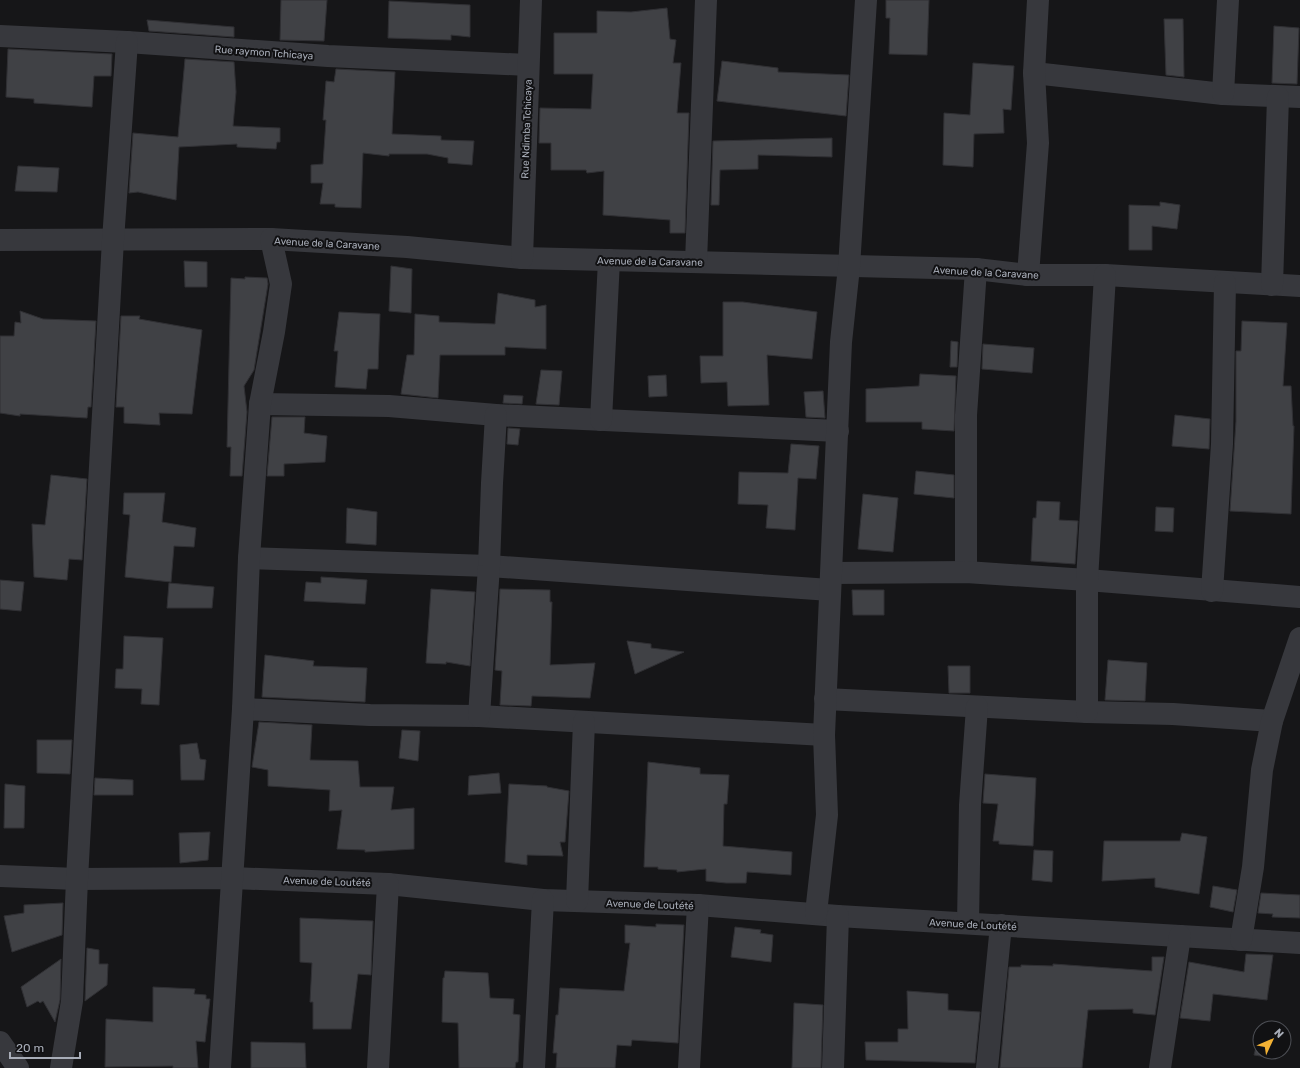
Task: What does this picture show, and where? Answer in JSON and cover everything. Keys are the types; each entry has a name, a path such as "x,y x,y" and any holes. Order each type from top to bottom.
{"street":[{"name":"Rue Ndimba Tchicaya","path":"522,258 531,0"},
{"path":"696,262 706,0"},
{"path":"816,913 827,815 824,735 825,699 831,581 833,490 838,431 841,342 849,267 866,0"},
{"path":"1028,275 1038,142 1034,73 1038,0"},
{"path":"1222,94 1228,0"},
{"name":"Rue raymon Tchicaya","path":"0,36 127,42 328,56 528,65"},
{"path":"60,1068 72,1001 77,879 113,240 127,42"},
{"path":"1034,73 1222,94 1300,97"},
{"path":"1272,285 1278,97"},
{"path":"220,1068 243,709 249,558 260,404 274,332 281,284 272,239"},
{"name":"Avenue de la Caravane","path":"0,240 272,239 407,247 522,258 976,269 1028,275 1105,275 1225,283 1300,286"},
{"path":"602,420 609,260"},
{"path":"966,572 966,415 976,269"},
{"path":"1087,712 1087,580 1105,275"},
{"path":"1212,591 1222,444 1225,283"},
{"path":"260,404 388,406 496,415 838,431"},
{"path":"479,716 489,566 496,415"},
{"path":"249,558 489,566 831,581 966,572 1300,597"},
{"path":"1240,940 1253,866 1262,770 1272,721 1300,638"},
{"path":"825,699 1087,712 1173,714 1272,721"},
{"path":"968,923 970,805 977,707"},
{"path":"243,709 370,715 479,716 824,735"},
{"path":"577,901 584,722"},
{"name":"Avenue de Loutété","path":"0,876 77,879 232,878 388,884 543,900 698,905 816,913 838,916 1300,944"},
{"path":"378,1068 388,884"},
{"path":"534,1068 543,900"},
{"path":"689,1068 698,905"},
{"path":"833,1068 838,916"},
{"path":"987,1068 1001,925"},
{"path":"1160,1068 1180,936"},
{"path":"0,1042 18,1068"}],"building":[{"path":"281,0 327,0 324,41 280,40"},
{"path":"886,0 929,0 927,55 889,54 890,18 886,18"},
{"path":"389,1 470,5 470,37 451,35 451,40 388,38"},
{"path":"667,8 670,39 676,40 673,63 681,63 677,113 689,113 685,233 670,233 670,220 603,215 604,171 587,173 586,170 551,170 551,143 539,143 540,108 591,109 593,74 554,74 554,33 597,33 597,11 631,12"},
{"path":"1164,19 1183,19 1184,77 1166,75"},
{"path":"147,20 234,27 234,37 149,31"},
{"path":"1274,26 1299,28 1297,84 1272,83"},
{"path":"8,49 112,54 111,76 94,76 92,107 34,103 34,99 6,97"},
{"path":"185,59 234,62 236,92 233,126 280,128 280,142 277,142 276,149 237,147 237,144 179,147 176,200 138,192 129,193 133,133 178,137"},
{"path":"722,61 778,68 778,72 849,75 846,116 717,101"},
{"path":"973,63 1014,66 1011,110 1003,109 1004,133 974,134 973,167 943,165 944,113 970,115"},
{"path":"336,69 395,72 392,134 441,136 441,140 474,141 472,165 448,163 448,158 427,154 389,154 389,156 363,153 361,208 335,207 335,204 320,204 323,183 311,183 311,165 323,164 326,120 323,120 326,81 334,82"},
{"path":"832,138 832,157 758,155 758,169 720,170 719,205 711,205 713,141"},
{"path":"18,166 59,168 57,192 15,191"},
{"path":"1160,202 1180,205 1177,229 1152,226 1152,250 1129,250 1129,205 1160,206"},
{"path":"184,261 207,262 207,287 185,287"},
{"path":"391,266 412,269 411,313 389,311"},
{"path":"245,277 267,278 268,284 254,370 244,386 247,412 242,476 230,476 231,447 227,447 231,278 245,279"},
{"path":"498,293 535,300 535,307 546,305 546,349 505,347 505,355 440,355 438,398 401,394 407,355 414,355 415,314 439,316 439,322 495,324"},
{"path":"723,302 743,302 817,312 812,359 767,355 769,405 728,406 727,382 701,383 700,356 723,356"},
{"path":"20,311 43,319 96,321 91,407 88,407 87,418 20,414 20,416 0,413 0,336 14,336 15,322 21,323"},
{"path":"339,312 380,314 378,369 368,369 366,389 335,387 338,351 334,351"},
{"path":"121,316 140,316 139,319 202,330 192,414 159,413 160,425 124,423 124,407 116,407"},
{"path":"1242,321 1287,323 1283,386 1291,386 1294,426 1291,514 1230,511 1236,421 1236,351 1241,351"},
{"path":"951,341 958,342 957,367 950,367"},
{"path":"983,344 1034,348 1032,373 982,369"},
{"path":"541,370 562,371 559,405 536,404"},
{"path":"920,374 956,376 954,431 922,429 922,422 866,422 866,389 919,386"},
{"path":"666,375 667,396 649,397 648,376"},
{"path":"823,391 825,418 806,417 804,392"},
{"path":"504,395 523,396 522,404 503,403"},
{"path":"1175,415 1210,419 1209,449 1172,446"},
{"path":"272,417 305,417 304,433 327,436 325,462 284,464 284,476 267,476"},
{"path":"508,428 520,429 518,445 507,444"},
{"path":"791,444 819,446 816,479 798,478 795,530 766,528 768,505 738,504 739,472 788,473"},
{"path":"916,471 954,475 954,498 914,494"},
{"path":"51,475 87,479 82,560 69,559 67,580 34,577 32,524 45,525"},
{"path":"124,493 165,493 162,522 196,528 194,547 174,546 171,582 125,577 130,515 123,514"},
{"path":"863,494 898,498 893,552 858,549"},
{"path":"1037,501 1060,502 1059,520 1078,521 1075,564 1031,561 1033,518 1036,518"},
{"path":"1156,507 1174,508 1173,532 1155,531"},
{"path":"347,508 377,512 376,545 346,543"},
{"path":"321,577 367,580 365,604 304,601 306,582 321,583"},
{"path":"0,580 24,582 21,611 0,609"},
{"path":"169,583 214,587 212,608 167,608"},
{"path":"431,589 475,592 470,666 446,662 446,664 426,663"},
{"path":"500,589 550,590 550,602 552,602 550,665 595,663 590,698 532,696 531,706 500,705 502,671 495,670"},
{"path":"852,590 884,590 884,615 853,615"},
{"path":"124,636 163,638 159,705 141,704 142,689 115,688 116,669 123,669"},
{"path":"627,641 651,644 651,648 684,652 635,674"},
{"path":"265,655 314,661 313,666 367,668 365,702 262,697"},
{"path":"1108,660 1147,663 1145,701 1105,700"},
{"path":"948,666 970,666 970,693 949,693"},
{"path":"259,722 312,725 310,760 358,761 360,787 394,787 391,810 414,808 414,849 365,852 365,850 337,849 342,810 329,811 330,790 268,786 268,770 252,767"},
{"path":"402,730 420,731 418,761 399,758"},
{"path":"37,740 72,740 70,774 37,773"},
{"path":"197,743 200,759 206,760 204,780 181,780 180,745"},
{"path":"648,762 700,768 700,774 729,775 727,804 724,804 723,846 792,852 791,875 747,872 746,883 726,883 706,881 706,869 677,872 677,870 658,869 658,867 644,867"},
{"path":"499,773 501,793 468,795 469,776"},
{"path":"985,774 1036,778 1033,846 999,844 999,841 993,841 998,804 983,803"},
{"path":"95,778 133,780 133,795 94,795"},
{"path":"5,784 25,786 24,828 4,828"},
{"path":"509,784 547,786 569,791 565,842 560,842 563,856 527,855 527,865 505,862"},
{"path":"210,832 208,860 180,863 179,833"},
{"path":"1182,833 1207,837 1199,894 1155,887 1155,878 1102,881 1104,841 1180,841"},
{"path":"1034,850 1053,851 1052,882 1032,880"},
{"path":"1213,886 1237,890 1233,912 1210,907"},
{"path":"1261,893 1300,895 1300,918 1272,917 1273,914 1258,913"},
{"path":"63,903 62,935 12,952 4,916 24,913 24,905"},
{"path":"300,918 373,921 371,975 358,974 351,1029 313,1029 313,1002 310,1002 312,963 300,962"},
{"path":"656,924 684,925 678,1043 632,1040 631,1046 617,1045 615,1068 556,1068 557,1053 553,1053 560,988 624,991 630,943 625,943 625,925 656,927"},
{"path":"735,927 761,930 760,933 773,935 771,962 731,957"},
{"path":"87,948 99,950 99,964 108,964 107,985 85,1001"},
{"path":"1246,954 1273,955 1267,1000 1213,994 1210,1021 1180,1018 1189,962 1244,972"},
{"path":"1152,957 1164,957 1155,1015 1133,1013 1133,1009 1088,1010 1082,1068 1000,1068 1009,967 1021,967 1021,965 1053,966 1053,964 1152,971"},
{"path":"61,959 60,1000 55,1022 43,1001 40,1003 38,1001 27,1007 21,987"},
{"path":"445,971 488,973 490,998 514,999 513,1014 520,1015 518,1062 516,1062 515,1068 459,1068 458,1023 442,1022 443,978"},
{"path":"153,987 195,989 194,994 206,995 206,999 210,999 205,1042 196,1041 198,1068 173,1068 173,1066 105,1067 106,1019 153,1022"},
{"path":"907,991 948,994 948,1010 980,1012 975,1063 866,1060 865,1042 898,1042 898,1029 908,1029"},
{"path":"794,1003 823,1005 821,1068 792,1068"},
{"path":"251,1042 305,1043 306,1068 251,1068"}]}
